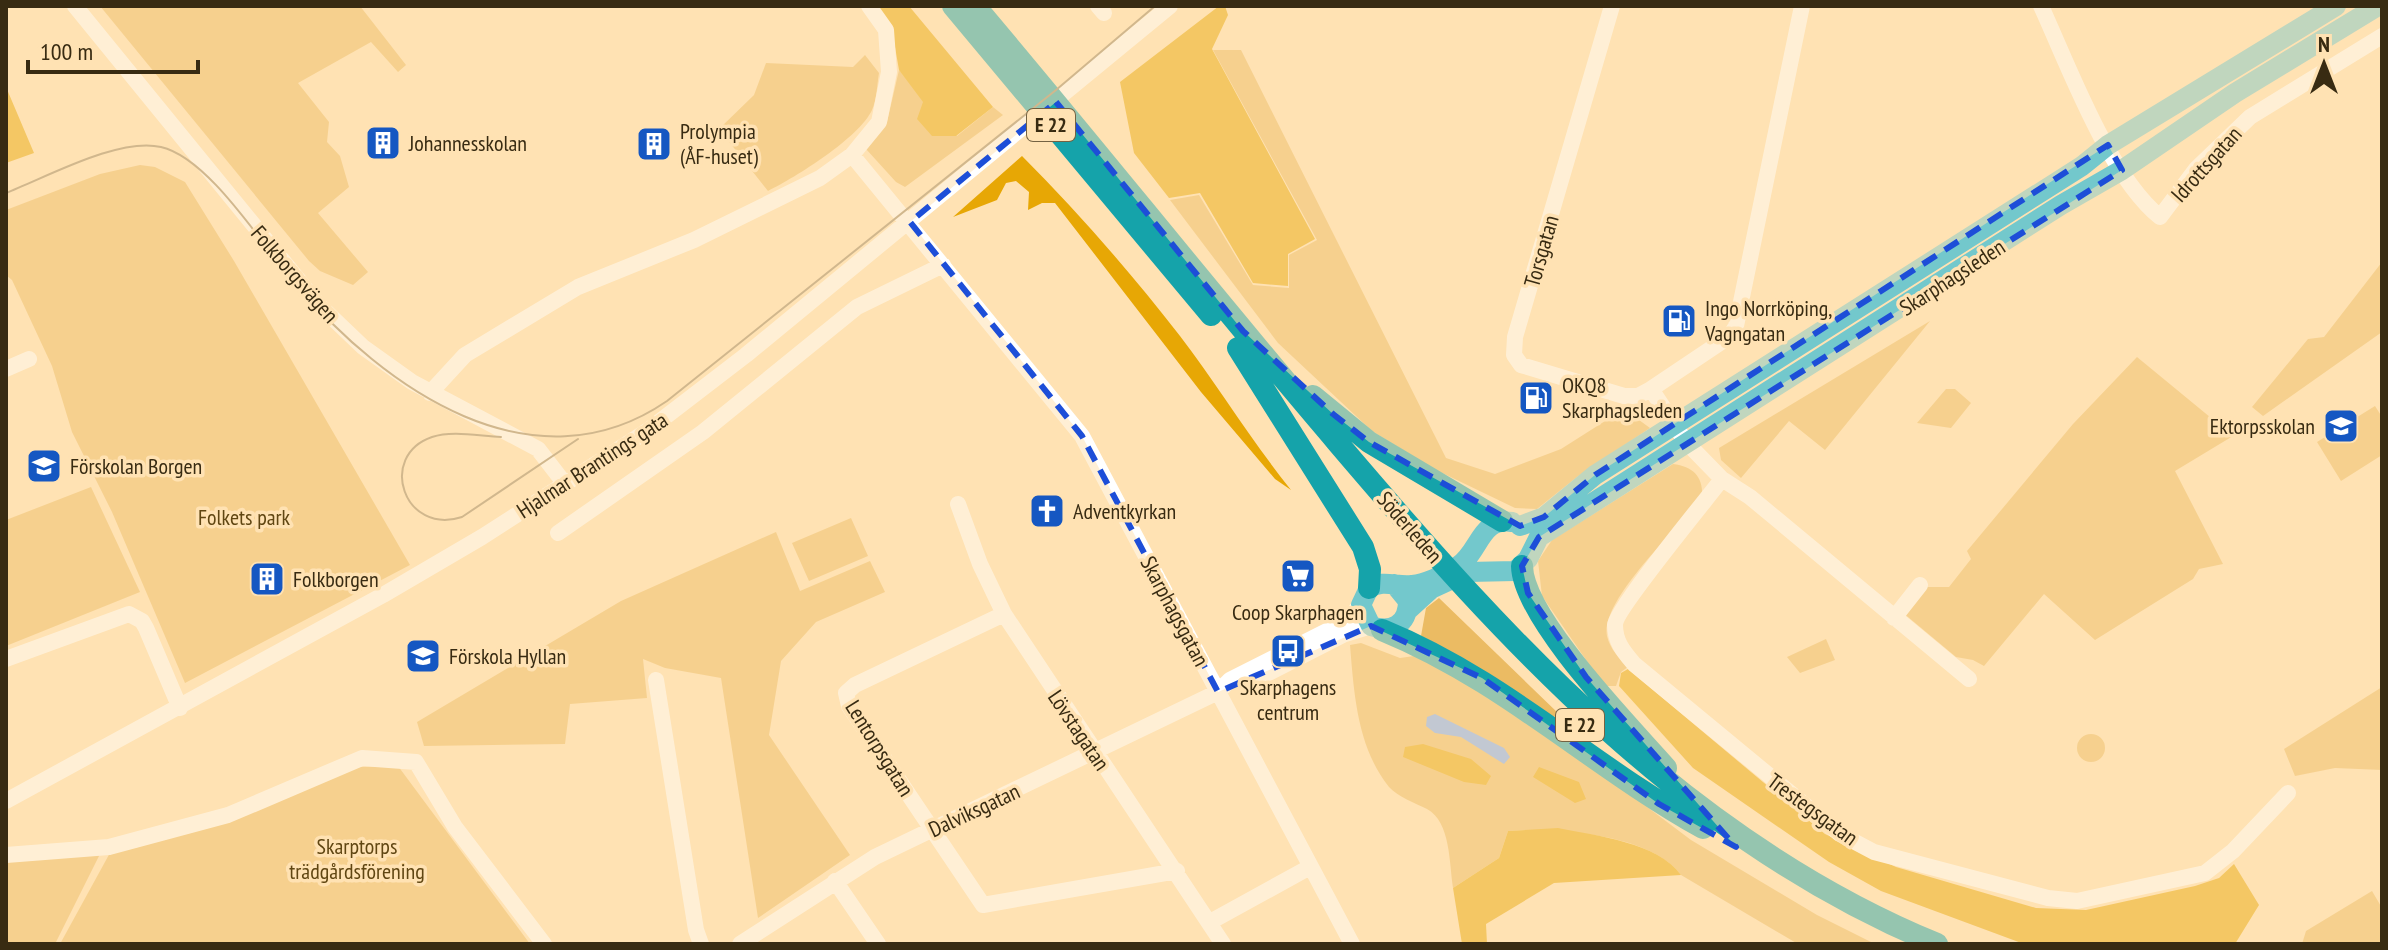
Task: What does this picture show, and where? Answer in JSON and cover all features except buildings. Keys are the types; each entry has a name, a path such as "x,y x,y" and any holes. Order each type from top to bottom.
{"highway":[{"name":"Söderleden","path":"953,6 1240,340 1466,612 1617,758 1822,904 1904,944"},
{"name":"Söderleden","path":"975,6 1240,340"},
{"path":"1240,340 1369,442 1511,523"},
{"path":"1240,340 1363,547 1370,569 1365,596"},
{"path":"1526,559 1528,593 1586,677 1703,820"},
{"path":"1376,628 1424,647 1482,678 1659,804 1703,820"},
{"name":"Söderleden","path":"1703,820 1937,944"}],"main road":[{"name":"Skarphagsleden","path":"1511,523 1544,517 1595,475 2082,166 2108,145 2336,6"},
{"name":"Skarphagsleden","path":"1526,559 1539,537 1686,442 1906,307 2061,205 2122,170 2235,93 2378,6"},
{"path":"1408,595 1400,624 1376,628 1365,596 1384,582 1408,595 1445,582 1480,560 1488,526 1511,523 1527,533 1526,559 1505,573 1480,560"}],"street":[{"name":"Folkborgsvägen","path":"75,6 309,295 363,347 430,393 530,443 547,457 565,484"},
{"path":"430,393 465,355 578,287 694,240 820,178 852,155 879,122 889,72 886,30 869,6"},
{"name":"Hjalmar Brantings gata","path":"6,800 180,708 407,581 565,484 674,412 910,222 1170,6"},
{"name":"Torsgatan","path":"1612,6 1515,337 1514,355 1521,365 1624,396 1638,396 1651,389"},
{"path":"1802,6 1736,326 1730,336 1651,389 1686,442 1722,479 1750,497 1969,679"},
{"name":"Idrottsgatan","path":"2041,6 2122,170 2137,194 2160,217 2196,169 2250,117 2382,36"},
{"name":"Skarphagsgatan","path":"852,155 910,222 1082,436 1352,944"},
{"path":"558,533 703,432 857,307 943,265"},
{"path":"6,369 29,359"},
{"name":"Trestegsgatan","path":"1722,479 1690,524 1624,603 1616,616 1618,644 1634,664 1840,834 1874,852 2048,898 2077,901 2205,873 2233,851 2288,793"},
{"name":"Lövstagatan","path":"958,504 980,564 1004,614 1223,944"},
{"path":"1894,618 1920,585"},
{"name":"Dalviksgatan","path":"740,944 835,881 932,830 1218,692 1230,680 1345,622 1365,596"},
{"path":"6,659 129,614 142,621 146,628 180,708"},
{"name":"Lentorpsgatan","path":"1004,614 855,685 846,693 849,706 932,830 983,905 1177,871"},
{"name":"Dalviksgatan","path":"1218,692 1235,690 1345,634 1376,628"},
{"path":"656,680 696,930 701,944"},
{"path":"6,855 109,847 228,815 362,758 416,762 455,827 544,944"},
{"path":"1210,922 1310,867"},
{"path":"835,881 878,944"}],"highlighted area":[{"path":"1056,102 1243,331 1333,414 1369,442 1520,526 1544,517 1595,475 2108,145 2122,170 1539,537 1522,566 1528,593 1586,677 1736,847 1659,804 1482,678 1371,626 1218,692 1082,436 910,222"}],"green space":[{"path":"100,6 360,6 406,65 398,72 371,42 298,83 329,122 327,142 340,156 349,187 318,213 368,272 353,285 320,271 309,261"},
{"path":"1213,50 1241,50 1446,458 1495,474 1561,449 1624,409 1650,428 1577,477 1537,509 1515,508 1434,469 1372,431 1278,343 1170,200 1199,195 1253,285 1289,288 1289,255 1317,240"},
{"path":"865,55 879,73 874,106 865,121 826,156 768,191 719,129 754,95 766,63 853,67"},
{"path":"899,70 957,136 993,107 1003,115 905,187 896,182 866,149 887,122"},
{"name":"Folkets park","path":"140,165 155,167 185,182 410,565 185,683 112,512 72,432 52,366 12,280 6,275 6,210 100,174"},
{"path":"2382,262 2382,332 2263,416 2252,407 2308,339 2324,337"},
{"path":"1930,321 1825,450 1789,421 1741,478 1721,460 1719,448"},
{"path":"2137,357 2233,436 2175,471 2223,564 2199,569 2193,579 2095,640 2044,594 1984,666 1956,657 1902,612 1924,587 1949,587 1971,559 1967,551 2073,424"},
{"path":"1946,389 1955,389 1971,403 1951,428 1917,423"},
{"path":"2375,406 2382,417 2382,455 2341,481 2317,442"},
{"path":"1673,464 1687,468 1696,475 1700,480 1702,500 1643,565 1616,603 1608,621 1607,636 1618,657 1628,667 1621,672 1616,686 1604,686 1542,596 1538,561 1552,540"},
{"path":"91,487 140,592 6,646 6,520"},
{"path":"851,518 868,556 809,581 792,543"},
{"path":"776,532 800,591 870,561 885,592 816,622 781,661 769,735 850,855 758,918 721,678 665,668 643,659 647,698 570,704 565,744 424,746 417,722 621,601"},
{"path":"1439,598 1559,714 1554,717 1421,636 1426,608"},
{"path":"1826,639 1835,660 1800,673 1787,657"},
{"path":"1361,643 1400,658 1421,655 1529,718 1691,840 1817,915 1875,944 1798,944 1681,875 1667,861 1648,850 1602,836 1508,831 1499,858 1453,888 1448,844 1441,823 1427,809 1389,787 1370,755 1359,719 1350,645"},
{"path":"2382,687 2382,770 2335,768 2295,776 2284,749"},
{"path":"2091,734 2101,738 2105,748 2101,758 2091,762 2081,758 2077,748 2081,738"},
{"name":"Skarptorps trädgårdsförening","path":"398,766 530,944 60,944 111,851 358,767"},
{"path":"100,854 55,944 6,944 6,862"},
{"path":"2372,891 2382,908 2382,944 2302,944 2306,931"}],"shaded area":[{"path":"875,6 909,6 993,107 956,136 932,136 917,119 923,102 899,70 891,24"},
{"path":"1219,6 1225,6 1228,15 1212,49 1315,239 1288,254 1288,286 1253,283 1200,193 1169,198 1134,153 1120,82"},
{"path":"6,87 34,153 6,163"},
{"path":"1022,156 1084,221 1161,312 1291,490 1275,479 1201,392 1055,203 1042,203 1028,210 1029,192 1016,181 1006,183 997,200 953,217"},
{"path":"1628,669 1825,834 1896,867 2036,908 2086,910 2195,886 2219,878 2234,864 2259,905 2235,944 2024,944 1881,891 1829,862 1693,768 1619,686 1621,673"},
{"path":"1423,744 1471,759 1491,776 1486,785 1464,782 1403,757 1405,747"},
{"path":"1539,767 1579,782 1586,799 1575,803 1533,777"},
{"path":"1558,828 1642,848 1670,864 1681,875 1554,883 1486,924 1487,944 1462,944 1453,888 1499,858 1508,831"}],"water":[{"path":"1435,714 1504,748 1510,757 1504,764 1461,737 1435,733 1426,726 1427,717"}],"tram line":[{"path":"6,193 83,160 125,148 144,145 179,154 216,185 295,283 331,322 372,359 416,391 464,416 514,432 565,436 616,427 667,401 1056,90 1155,6"},
{"path":"501,437 448,434 432,437 415,447 405,460 402,476 405,491 413,505 425,515 442,520 462,517 578,439"}],"place":[{"name":"Johannesskolan","path":"383,143"},
{"name":"Prolympia (ÅF-huset)","path":"654,144"},
{"name":"Ingo Norrköping, Vagngatan","path":"1679,321"},
{"name":"OKQ8 Skarphagsleden","path":"1536,398"},
{"name":"Ektorpsskolan","path":"2341,426"},
{"name":"Förskolan Borgen","path":"44,466"},
{"name":"Adventkyrkan","path":"1047,511"},
{"name":"Coop Skarphagen","path":"1298,576"},
{"name":"Folkborgen","path":"267,579"},
{"name":"Skarphagens centrum","path":"1288,651"},
{"name":"Förskola Hyllan","path":"423,656"}]}
